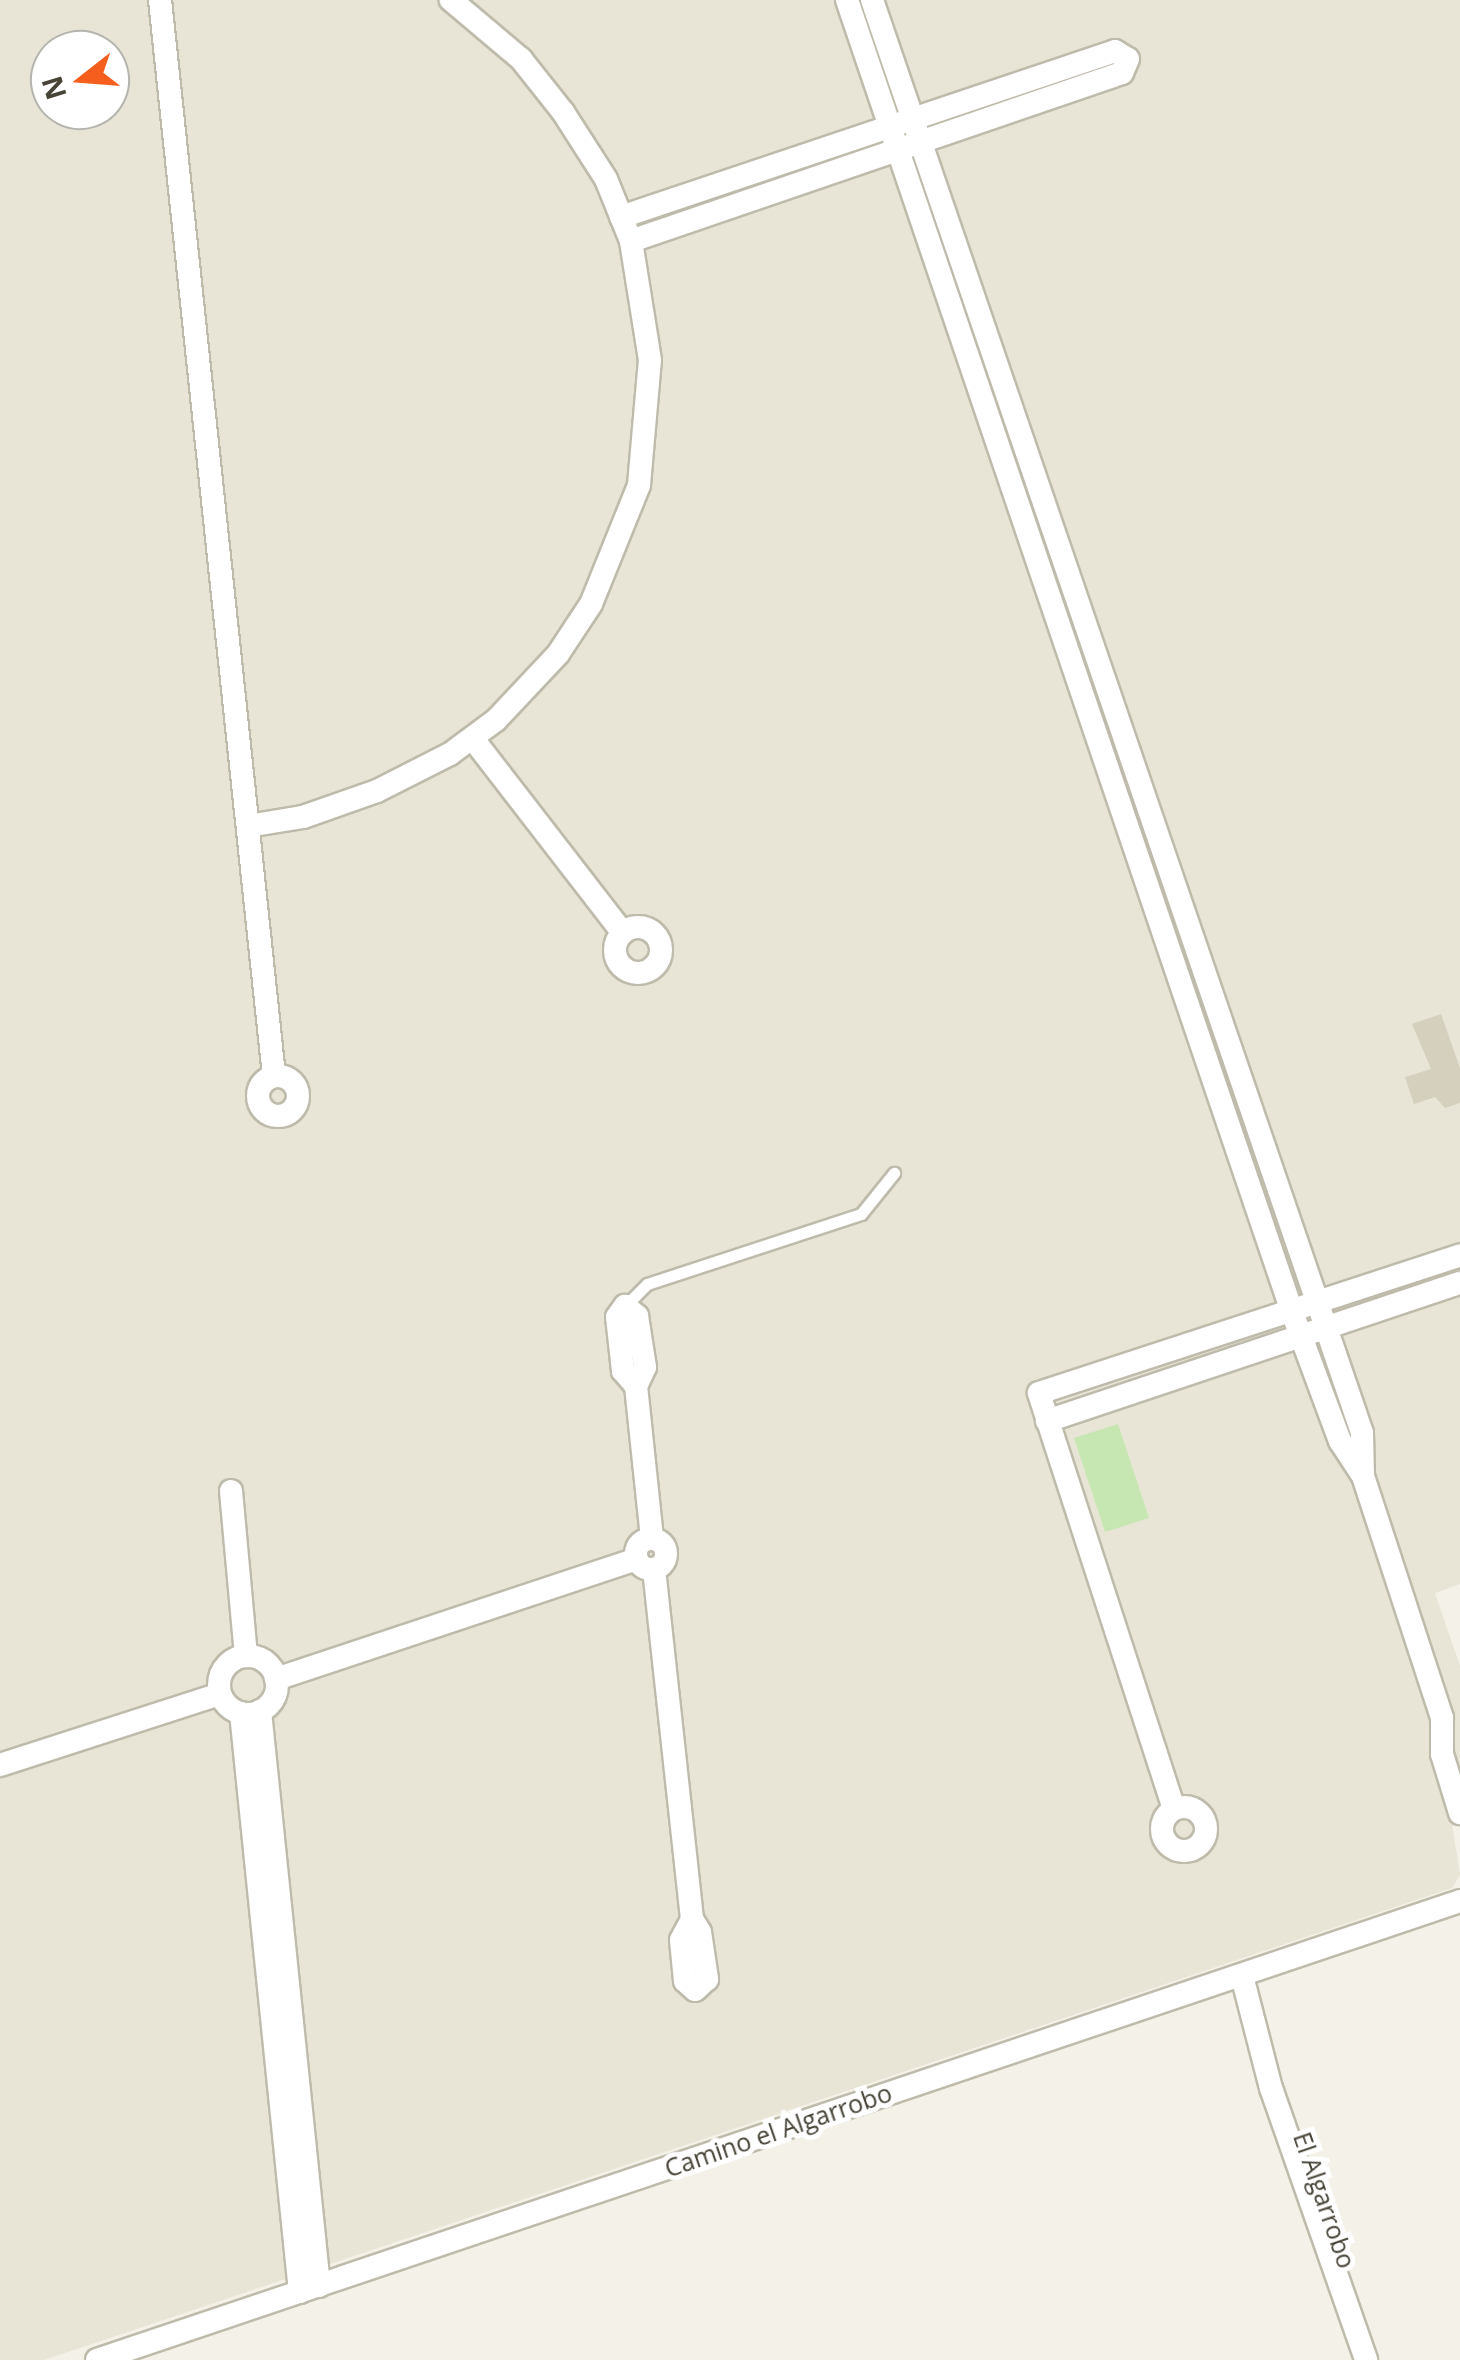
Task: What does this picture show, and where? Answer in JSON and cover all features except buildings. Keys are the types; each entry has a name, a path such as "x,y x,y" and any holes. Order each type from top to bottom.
{"street":[{"path":"160,0 274,1076"},
{"path":"248,826 303,817 378,791 473,738 566,642 630,517 646,453 651,388 645,304 631,242 606,179 538,78 451,0"},
{"path":"846,0 1300,1336 1344,1451 1363,1476"},
{"path":"872,0 1362,1433 1363,1476 1442,1718 1442,1754 1460,1813"},
{"path":"622,218 1114,51 1128,59 1122,73 631,242"},
{"path":"473,738 623,932"},
{"path":"1174,1809 1038,1393 1460,1255"},
{"path":"1047,1421 1460,1283"},
{"path":"276,1679 646,1564 667,1552 652,1538 636,1386 644,1373 639,1322 625,1306"},
{"path":"231,1491 246,1656"},
{"path":"646,1564 692,1919"},
{"path":"220,1694 224,1668 246,1656 265,1662 276,1679 274,1698 250,1712"},
{"path":"0,1765 220,1694 250,1712"},
{"path":"250,1712 310,2289"},
{"path":"1442,1718 1460,1739"},
{"name":"Camino el Algarrobo","path":"97,2360 1460,1902"},
{"name":"El Algarrobo","path":"1242,1976 1264,2042 1272,2088 1366,2360"},
{"name":"El Algarrobo","path":"1264,2042 1280,2071 1380,2360"}],"lane":[{"path":"625,1306 647,1284 862,1214 894,1173"}],"shaded area":[{"path":"0,0 1460,0 1460,1584 1435,1593 1460,1666 1460,1819 1452,1823 1460,1875 1452,1888 44,2360 0,2360"}],"green space":[{"path":"1118,1424 1149,1518 1105,1532 1074,1438"}]}
